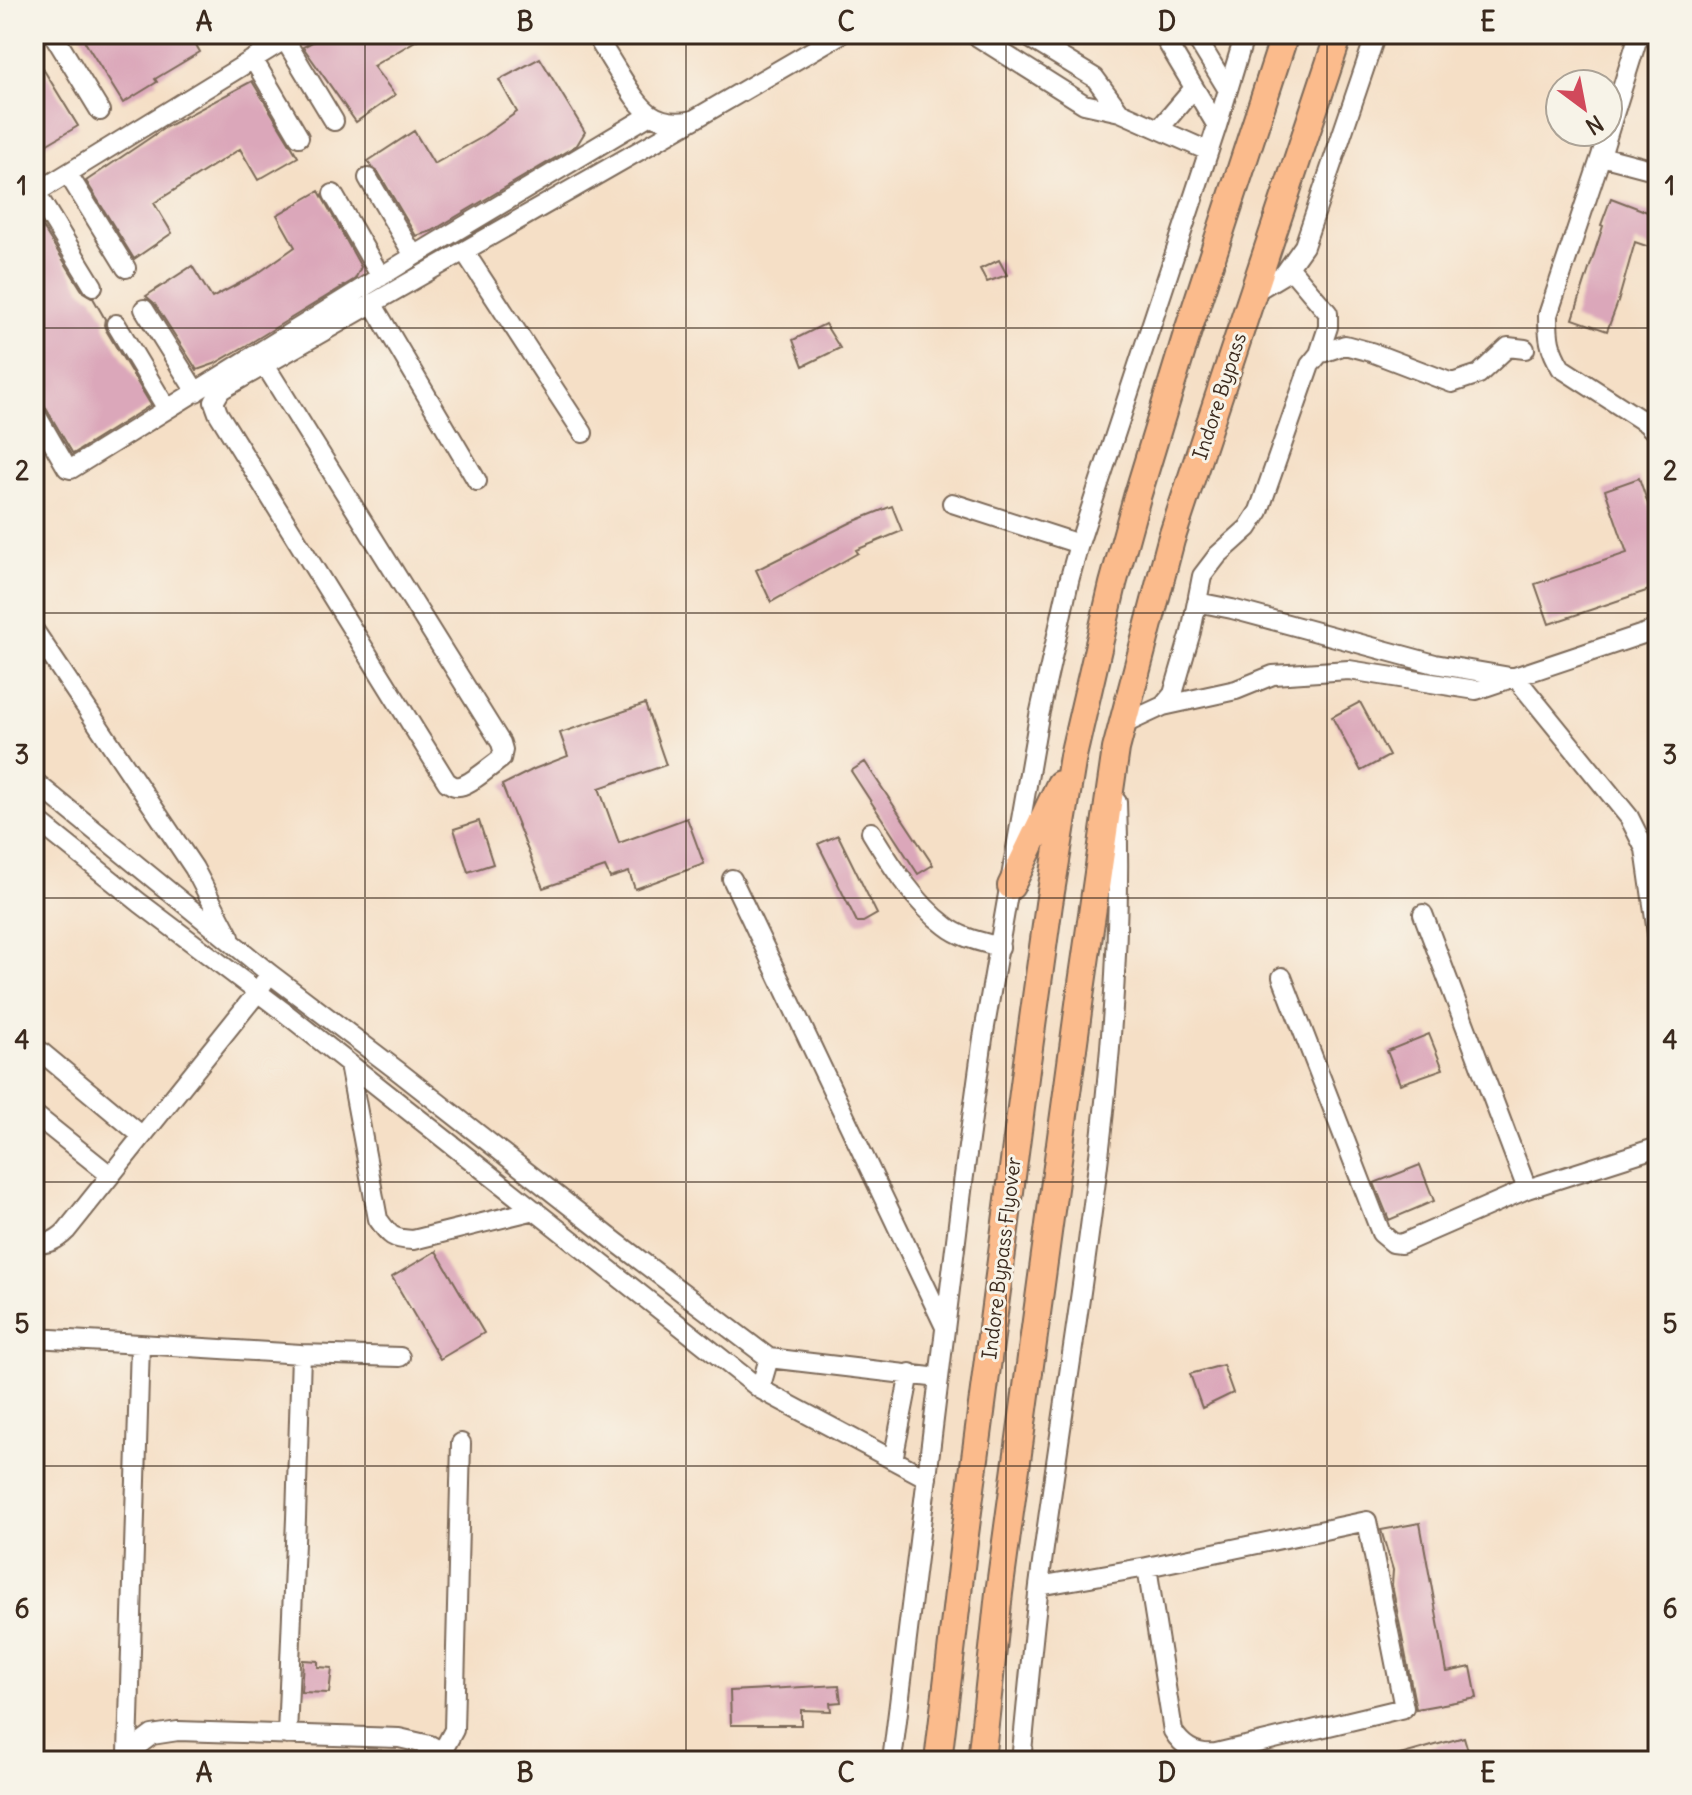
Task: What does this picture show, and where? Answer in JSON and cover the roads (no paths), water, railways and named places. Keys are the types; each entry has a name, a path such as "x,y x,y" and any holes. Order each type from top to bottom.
{"highway":[{"path":"1011,886 1073,756 1113,584 1137,497 1285,34"},
{"name":"Indore Bypass","path":"1114,761 1171,540 1339,34"},
{"name":"Indore Bypass Flyover","path":"938,1761 971,1487 1049,904 1073,756"},
{"path":"981,1761 1008,1534 1114,761"}],"street":[{"path":"53,34 100,111"},
{"path":"595,34 638,104 650,115 677,123 693,120"},
{"path":"265,365 501,743 501,759 466,783 454,786 447,782 214,402 221,390 841,34"},
{"path":"973,34 1084,104 1120,112 1208,151"},
{"path":"1023,34 1095,78 1120,112"},
{"path":"1162,34 1217,126"},
{"path":"1194,34 1228,90"},
{"path":"892,1761 983,1038 1039,716 1079,544 1245,34"},
{"path":"1254,292 1284,274 1304,246 1376,34"},
{"path":"1639,34 1548,315 1548,341 1561,368 1652,429 1658,405"},
{"path":"93,286 35,194 290,37 334,121"},
{"path":"253,59 299,137"},
{"path":"1159,129 1194,88"},
{"path":"34,411 69,470 414,256 650,115"},
{"path":"1601,156 1658,171"},
{"path":"68,174 126,268"},
{"path":"368,178 414,256"},
{"path":"333,194 381,277"},
{"path":"464,251 583,433"},
{"path":"1163,706 1173,694 1180,674 1202,576 1218,555 1248,528 1259,511 1298,398 1328,327 1328,313 1289,267"},
{"path":"372,303 477,481"},
{"path":"144,309 196,392"},
{"path":"116,324 167,409"},
{"path":"1314,359 1345,345 1452,383 1479,374 1508,347 1525,349"},
{"path":"952,503 1079,544"},
{"path":"1197,602 1435,664 1516,678 1651,847 1658,940"},
{"path":"1122,725 1163,706 1236,690 1273,675 1349,670 1476,690 1658,629"},
{"path":"34,630 194,868 212,916"},
{"path":"1021,1761 1039,1586 1085,1273 1105,1096 1120,872 1114,761"},
{"path":"34,781 212,916 233,943 269,973 769,1358 939,1378"},
{"path":"34,818 760,1389 927,1478"},
{"path":"871,832 894,870 947,927 1000,947"},
{"path":"732,879 945,1327"},
{"path":"1423,914 1527,1189"},
{"path":"192,942 212,916"},
{"path":"34,1244 57,1239 257,993 269,973"},
{"path":"1282,977 1381,1233 1393,1243 1401,1244 1527,1189 1658,1147"},
{"path":"34,1046 141,1135"},
{"path":"349,1064 378,1219 388,1234 396,1239 413,1240 535,1210"},
{"path":"34,1114 110,1175"},
{"path":"34,1338 400,1357"},
{"path":"128,1757 140,1344"},
{"path":"287,1735 301,1354"},
{"path":"760,1389 769,1358"},
{"path":"893,1460 910,1373"},
{"path":"128,1757 152,1735 178,1731 399,1738 430,1745 444,1757 454,1730 461,1443"},
{"path":"1039,1586 1367,1521 1404,1708 1216,1753 1203,1754 1188,1748 1173,1731 1147,1567"}]}
